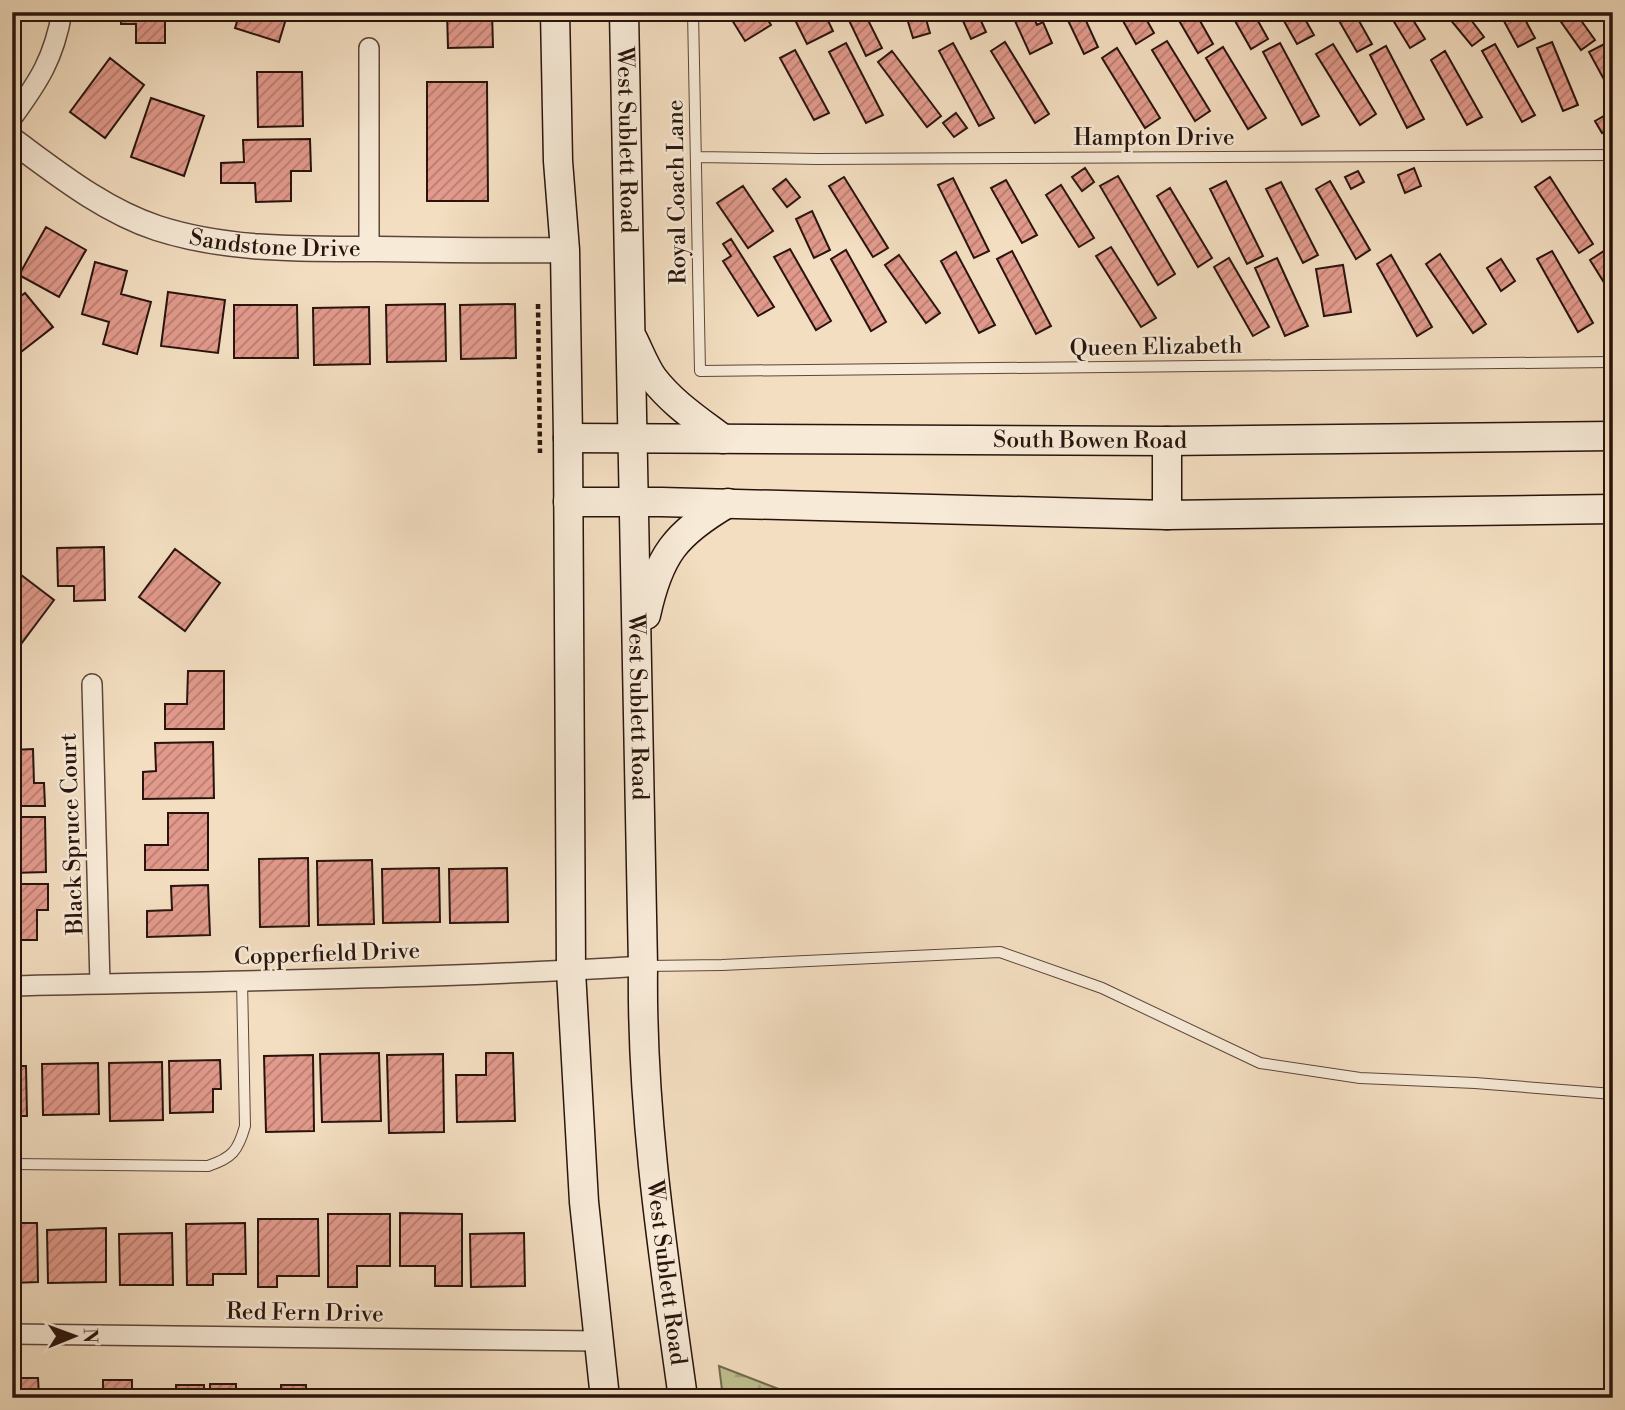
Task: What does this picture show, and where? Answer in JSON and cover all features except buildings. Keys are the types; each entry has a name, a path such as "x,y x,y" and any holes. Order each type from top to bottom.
{"main road":[{"path":"555,12 558,161 565,250 568,438 570,971 584,1202 606,1398"},
{"name":"West Sublett Road","path":"624,12 643,966 642,1029 653,1182 683,1398"},
{"path":"630,332 652,376 676,403 723,439"},
{"name":"South Bowen Road","path":"568,438 1167,441 1613,436"},
{"path":"1167,441 1167,515"},
{"path":"568,502 728,503 1167,515 1613,509"},
{"path":"637,655 654,580 673,544 699,520 728,503"}],"street":[{"path":"12,118 42,75 58,34 62,12"},
{"path":"369,48 369,249"},
{"name":"Sandstone Drive","path":"12,140 67,181 122,213 157,228 230,245 565,250"},
{"name":"Black Spruce Court","path":"92,684 100,984"},
{"name":"Copperfield Drive","path":"12,986 570,971 643,966"},
{"name":"Red Fern Drive","path":"12,1334 598,1341"}],"lane":[{"name":"Royal Coach Lane","path":"693,12 700,371"},
{"name":"Hampton Drive","path":"696,157 845,159 1613,155"},
{"name":"Queen Elizabeth","path":"700,371 1613,362"},
{"path":"643,966 722,965 1000,951 1102,988 1260,1063 1360,1078 1475,1083 1613,1094"},
{"path":"12,1164 208,1167 224,1160 239,1147 245,1126 242,981"}],"green space":[{"path":"719,1366 802,1398 723,1398"}]}
